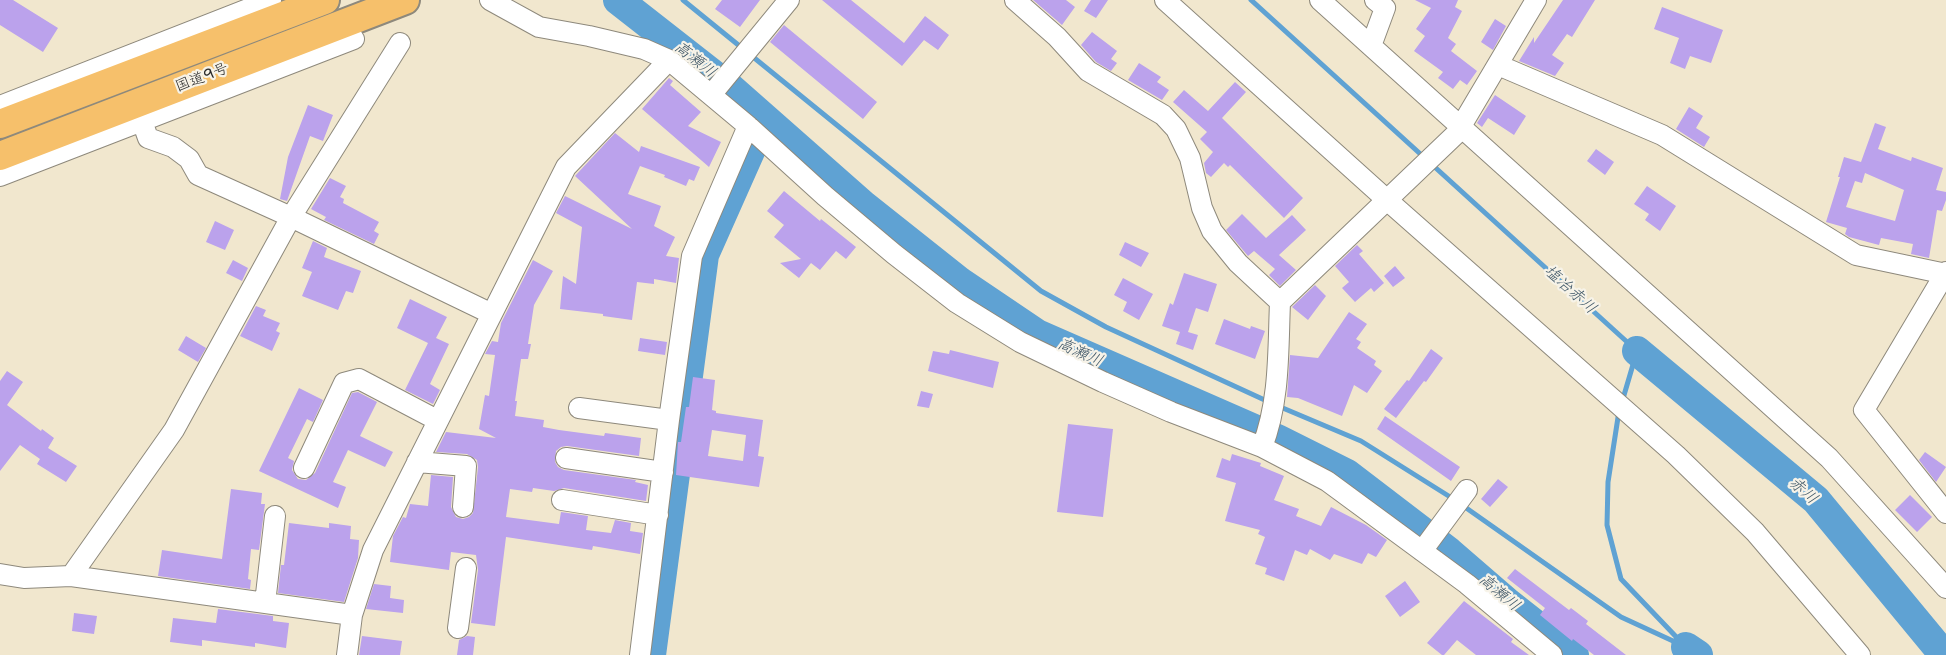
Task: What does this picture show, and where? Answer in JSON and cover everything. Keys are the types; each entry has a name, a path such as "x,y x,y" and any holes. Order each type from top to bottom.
{"highway":[{"name":"国道9号","path":"0,124 325,0"},
{"name":"国道9号","path":"0,157 405,0"}],"street":[{"path":"0,105 271,0"},
{"path":"490,0 539,27 644,49 669,60 748,126 825,196 957,303 1020,342 1103,382 1171,412 1262,447 1327,481 1467,584 1552,655"},
{"path":"711,95 789,0"},
{"path":"1015,0 1057,37 1089,71 1163,115 1176,129 1190,158 1202,208 1212,231 1238,262 1280,302"},
{"path":"1165,0 1676,455 1755,532 1860,655"},
{"path":"1320,0 1829,458 1946,588"},
{"path":"1371,46 1385,8 1375,0"},
{"path":"1262,447 1270,426 1276,393 1280,302 1457,133 1536,0"},
{"path":"210,24 246,30"},
{"path":"0,176 354,39"},
{"path":"71,576 174,430 291,217 400,43"},
{"path":"241,83 265,54"},
{"path":"347,655 352,615 373,550 566,167 669,60"},
{"path":"1498,65 1662,135 1856,255 1946,273 1864,410 1946,513"},
{"path":"142,121 148,138 173,147 189,159 198,175 492,314"},
{"path":"640,655 692,256 748,126"},
{"path":"0,157 29,164"},
{"path":"304,468 344,383 359,379 437,420"},
{"path":"579,408 669,420"},
{"path":"566,458 663,472"},
{"path":"417,462 466,466 463,507"},
{"path":"1422,551 1467,490"},
{"path":"562,500 657,515"},
{"path":"265,603 276,516"},
{"path":"458,628 466,568"},
{"path":"0,574 24,578 71,576 352,615"}],"building":[{"path":"0,0 13,0 58,28 43,52 0,25"},
{"path":"722,0 760,0 740,27 715,9"},
{"path":"822,0 851,0 904,43 925,16 949,35 938,50 924,40 902,66"},
{"path":"1033,0 1066,0 1075,7 1062,25"},
{"path":"1091,0 1108,0 1096,18 1084,11"},
{"path":"1415,0 1458,0 1455,7 1462,11 1448,38 1456,44 1451,51 1477,71 1467,85 1460,80 1453,89 1438,78 1443,72 1414,51 1425,36 1416,29 1431,8"},
{"path":"1563,0 1595,0 1572,37 1567,34 1552,55 1564,63 1555,76 1519,61 1534,37 1534,43"},
{"path":"1662,7 1723,30 1711,63 1690,56 1685,69 1670,63 1679,38 1654,29"},
{"path":"1495,19 1506,26 1493,50 1481,42"},
{"path":"784,25 877,102 863,119 770,42"},
{"path":"1092,32 1117,51 1111,59 1117,63 1111,71 1096,62 1081,45"},
{"path":"1139,63 1161,77 1157,82 1169,90 1162,100 1128,80"},
{"path":"669,78 673,81 670,85 701,112 688,126 721,142 709,167 642,109"},
{"path":"1235,82 1246,92 1222,118 1303,198 1284,218 1230,165 1228,167 1224,163 1211,177 1206,173 1204,163 1213,152 1200,139 1207,132 1173,102 1184,90 1208,111"},
{"path":"1495,95 1526,116 1514,135 1488,118 1482,127 1477,123"},
{"path":"308,105 333,115 323,141 310,136 287,201 280,199 288,157"},
{"path":"1689,107 1703,116 1696,128 1710,137 1704,147 1676,129"},
{"path":"1875,123 1886,127 1878,149 1911,161 1912,157 1943,168 1936,190 1946,192 1946,200 1942,211 1937,210 1929,258 1911,254 1913,244 1881,238 1879,245 1849,237 1845,234 1847,228 1826,222 1844,157 1861,162","holes":["1865,173 1904,190 1895,221 1846,207 1855,181 1862,183"]},
{"path":"615,133 639,152 641,146 700,167 694,181 689,179 686,186 640,166 628,194 661,206 654,226 675,237 666,256 679,258 676,283 654,279 654,284 637,282 632,320 560,309 563,276 576,284 582,227 556,213 565,196 632,229 575,176"},
{"path":"1596,149 1614,162 1605,175 1587,161"},
{"path":"330,178 346,186 340,197 344,199 343,203 379,222 374,231 379,234 374,244 324,220 326,217 311,209"},
{"path":"1647,186 1676,206 1660,231 1645,220 1649,214 1634,204"},
{"path":"784,191 856,247 846,259 836,251 820,270 811,263 799,278 780,263 801,259 774,237 784,225 767,211"},
{"path":"1242,214 1266,238 1292,215 1306,230 1279,255 1296,270 1280,286 1269,275 1275,269 1254,251 1248,256 1226,230"},
{"path":"215,221 234,230 225,250 206,242"},
{"path":"313,241 327,248 324,257 361,271 353,293 346,291 338,310 302,296 312,272 302,268"},
{"path":"1125,242 1149,253 1141,267 1119,255"},
{"path":"1357,245 1363,251 1359,254 1384,283 1374,292 1371,288 1355,302 1342,288 1349,282 1335,266"},
{"path":"233,260 248,268 242,281 226,273"},
{"path":"533,260 553,271 534,305 528,359 521,359 515,416 544,420 543,427 559,430 641,438 639,456 567,446 556,451 555,462 564,470 636,480 635,482 648,485 646,501 564,488 554,491 533,488 532,492 510,489 506,517 559,524 561,512 588,516 586,530 611,533 615,520 631,523 630,531 643,533 640,554 593,546 592,550 506,537 495,626 471,623 478,570 476,555 451,552 449,570 390,562 393,536 403,517 406,518 410,504 428,506 431,475 453,477 451,507 456,517 463,519 473,513 477,460 467,454 436,452 446,432 496,438 479,429 485,395 489,396 495,355 485,354 492,341 498,342 501,323"},
{"path":"1395,266 1405,278 1393,287 1384,276"},
{"path":"1184,273 1217,284 1208,312 1196,308 1188,332 1198,335 1193,350 1176,344 1180,332 1162,326 1170,303 1173,305"},
{"path":"1123,278 1153,294 1139,320 1123,311 1127,302 1114,295"},
{"path":"1315,285 1326,296 1308,320 1292,307"},
{"path":"410,299 447,317 436,338 449,344 430,384 440,390 433,404 405,390 428,343 397,328"},
{"path":"256,306 266,310 263,316 280,323 276,331 280,333 272,351 240,336"},
{"path":"1349,312 1367,324 1356,339 1361,342 1357,348 1376,361 1374,365 1382,371 1367,393 1354,385 1342,416 1298,398 1287,397 1290,355 1318,358"},
{"path":"1224,319 1250,329 1251,326 1265,331 1255,359 1215,344"},
{"path":"186,336 206,348 198,362 178,350"},
{"path":"640,338 667,342 665,355 638,351"},
{"path":"1431,349 1443,358 1396,418 1384,409 1407,380 1409,381"},
{"path":"950,350 999,362 993,388 928,371 933,351 949,354"},
{"path":"7,371 23,382 7,405 54,438 48,448 77,466 66,482 37,464 40,459 20,445 0,471 0,381"},
{"path":"693,377 715,380 712,410 716,413 763,420 758,456 764,457 759,487 676,475 678,442 681,442 686,407 689,407","holes":["712,430 746,435 743,461 708,456"]},
{"path":"299,388 323,400 313,422 307,419 288,458 294,461 292,470 298,479 306,480 315,473 352,393 358,392 377,402 360,436 393,452 385,467 348,450 333,482 346,487 338,508 259,471"},
{"path":"921,391 933,394 929,408 917,406"},
{"path":"1385,416 1460,467 1451,481 1377,429"},
{"path":"1068,424 1113,429 1103,517 1057,512"},
{"path":"1925,452 1946,467 1936,482 1919,460"},
{"path":"1232,454 1261,463 1260,466 1284,476 1274,500 1299,509 1296,516 1321,526 1331,507 1366,525 1387,540 1376,557 1368,553 1362,564 1334,554 1330,560 1310,549 1307,555 1295,550 1284,581 1265,574 1267,568 1255,564 1265,537 1258,534 1260,530 1225,521 1236,483 1216,477 1222,458 1230,461"},
{"path":"1498,479 1508,487 1490,507 1481,499"},
{"path":"231,489 262,493 261,504 265,504 259,550 251,549 248,579 251,580 250,589 158,576 162,550 222,559"},
{"path":"1910,495 1932,517 1917,532 1895,510"},
{"path":"289,523 329,528 329,523 351,526 350,539 359,540 358,558 344,602 278,593"},
{"path":"1515,569 1569,610 1571,608 1588,621 1586,624 1626,655 1594,655 1573,639 1572,641 1540,615 1545,608 1507,578"},
{"path":"1405,581 1420,602 1400,617 1385,596"},
{"path":"374,584 391,586 390,598 404,600 403,613 366,609"},
{"path":"1464,601 1513,639 1511,642 1529,655 1476,655 1457,640 1442,655 1427,643"},
{"path":"218,609 273,616 273,621 289,623 286,648 255,643 255,647 202,640 202,646 170,642 173,618 216,623"},
{"path":"74,613 97,616 94,634 72,631"},
{"path":"362,636 402,641 400,655 359,655"},
{"path":"467,636 475,637 473,655 457,655 459,640"}],"waterway":[{"name":"高瀬川","path":"618,0 728,86 863,205 960,282 1037,334 1277,439 1347,474 1449,552 1508,603 1574,655"},
{"path":"683,0 1041,291 1106,327 1269,402"},
{"name":"塩冶赤川","path":"1251,0 1637,351 1622,402"},
{"path":"651,655 704,255 764,120"},
{"name":"赤川","path":"1637,351 1816,500 1944,655"},
{"path":"1278,406 1361,441 1455,500"},
{"name":"塩冶赤川","path":"1619,411 1608,482 1607,525 1621,579 1683,644"},
{"path":"1462,505 1621,617 1686,647"},
{"name":"塩冶赤川","path":"1686,647 1698,655"}]}
